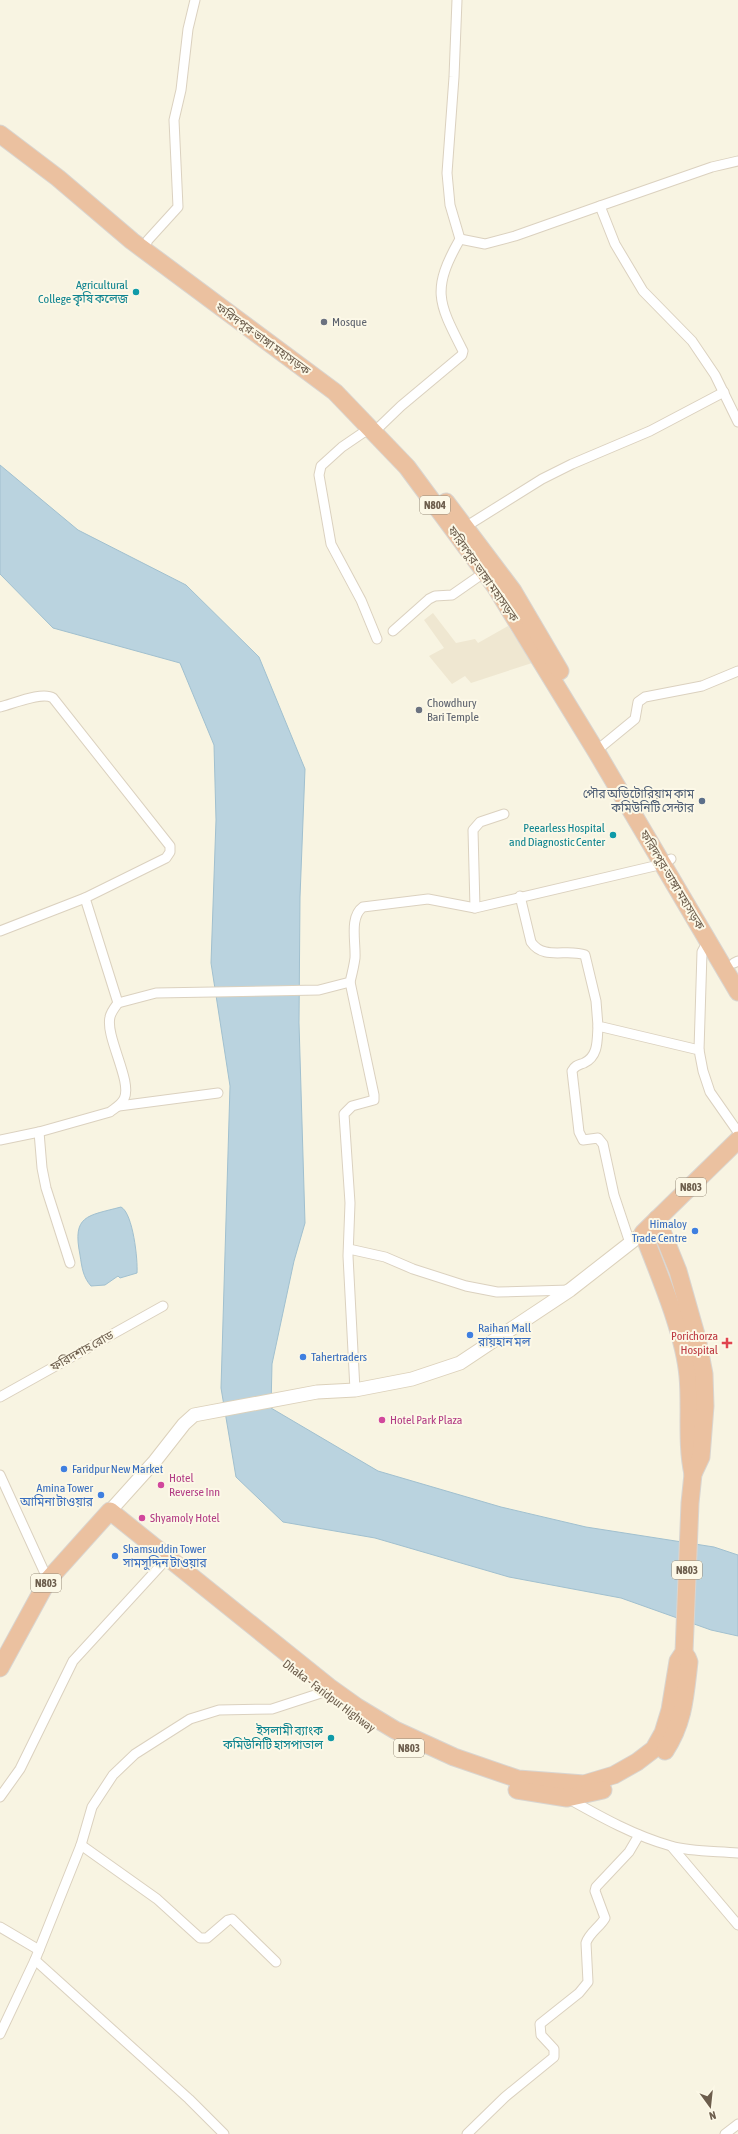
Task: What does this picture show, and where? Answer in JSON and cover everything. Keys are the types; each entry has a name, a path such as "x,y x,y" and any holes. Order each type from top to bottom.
{"highway":[{"name":"ফরিদপুর-ভাঙ্গা মহাসড়ক","path":"0,120 32,151 146,245 279,345 379,428 407,467 461,530 508,595 667,862 708,941 738,992"},
{"name":"ফরিদপুর-ভাঙ্গা মহাসড়ক","path":"0,134 32,151"},
{"name":"ফরিদপুর-ভাঙ্গা মহাসড়ক","path":"461,530 485,572 508,595"},
{"name":"ফরিদপুর-ভাঙ্গা মহাসড়ক","path":"667,862 737,965"},
{"name":"N803","path":"693,1474 690,1457 688,1375 682,1343 637,1238 738,1140"},
{"name":"N803","path":"657,1219 678,1271 697,1338 704,1374 705,1406 701,1457 693,1474"},
{"name":"Dhaka - Faridpur Highway","path":"106,1515 325,1690 354,1718 383,1737 513,1789 566,1791 588,1795 618,1785 642,1773 662,1756 673,1739 684,1712 690,1662 684,1644 690,1502 693,1474"},
{"name":"N803","path":"0,1668 48,1580 106,1515"},
{"name":"Dhaka - Faridpur Highway","path":"106,1515 162,1564 325,1690"}],"main road":[{"path":"106,1515 155,1460 184,1424 194,1415 316,1392 355,1390 412,1379 460,1363 570,1290 637,1238"}],"street":[{"path":"146,245 178,207 174,120 181,90 188,29 195,0"},
{"path":"377,639 361,600 331,544 319,475 321,466 342,447 364,432 379,428 401,406 462,355 463,351 446,318 441,298 441,277 460,239 450,205 447,173 454,77 457,0"},
{"path":"460,239 485,244 515,236 712,167 738,161"},
{"path":"600,206 615,244 643,291 692,340 715,375 738,422"},
{"path":"461,530 542,479 572,464 650,431 724,392"},
{"path":"393,631 429,599 435,596 452,595 485,572"},
{"path":"600,748 635,719 638,702 645,698 702,686 738,671"},
{"path":"0,707 38,696 49,696 53,698 170,846 170,852 166,858 85,898 0,931"},
{"path":"475,908 473,830 480,822 504,814"},
{"path":"355,1390 348,1249 350,1203 344,1114 352,1106 374,1100 350,982 355,959 355,918 357,911 363,907 428,899 475,908 667,862"},
{"path":"520,896 531,942 535,948 541,952 574,952 585,955 596,1002 598,1026 595,1053 592,1058 574,1067 572,1071 579,1132 583,1140 598,1138 603,1144 614,1195 637,1238"},
{"path":"85,898 118,1003"},
{"path":"708,941 702,952 699,1050 710,1092 738,1132"},
{"path":"0,1140 39,1132 110,1112 119,1106 125,1098 125,1088 110,1030 110,1017 118,1003 156,993 319,990 350,982"},
{"path":"598,1026 699,1050"},
{"path":"119,1106 218,1094"},
{"path":"39,1132 42,1168 46,1188 70,1263"},
{"path":"348,1249 385,1257 466,1286 497,1292 570,1290"},
{"name":"ফরিদশাহ রোড","path":"0,1396 163,1306"},
{"path":"0,1475 48,1580"},
{"path":"0,1797 20,1769 73,1662 162,1564"},
{"path":"0,2034 35,1960 81,1845 92,1808 113,1775 135,1754 190,1719 219,1710 272,1709 325,1690"},
{"path":"566,1791 605,1819 639,1835 672,1847 738,1853"},
{"path":"467,2134 505,2097 554,2057 554,2049 541,2036 540,2024 579,1993 588,1982 586,1943 588,1938 602,1925 605,1918 595,1891 596,1887 628,1852 639,1835"},
{"path":"81,1845 157,1899 200,1938 207,1938 228,1920 232,1919 276,1962"},
{"path":"672,1847 738,1925"},
{"path":"0,1927 39,1950"},
{"path":"35,1960 189,2098 224,2134"},
{"path":"725,2134 738,2124"}],"shaded area":[{"path":"433,613 456,643 475,639 478,643 508,626 532,663 471,683 465,676 452,684 429,656 444,648 424,620"}],"water":[{"path":"0,465 78,530 186,585 259,657 305,769 300,897 299,1023 305,1223 294,1261 272,1364 271,1408 378,1471 501,1507 586,1527 714,1547 738,1555 738,1636 711,1630 621,1598 509,1577 375,1538 283,1522 236,1477 221,1388 230,1086 211,963 216,820 214,745 180,663 53,628 0,574"},
{"path":"121,1207 129,1218 132,1227 136,1248 137,1273 120,1278 118,1276 105,1285 91,1286 88,1283 81,1264 78,1242 80,1225 85,1219 91,1216"}],"place":[{"name":"Agricultural College কৃষি কলেজ","path":"136,292"},
{"name":"Mosque","path":"324,322"},
{"name":"Chowdhury Bari Temple","path":"419,710"},
{"name":"পৌর অডিটোরিয়াম কাম কমিউনিটি সেন্টার","path":"702,801"},
{"name":"Peearless Hospital and Diagnostic Center","path":"613,835"},
{"name":"Himaloy Trade Centre","path":"695,1231"},
{"name":"Raihan Mall রায়হান মল","path":"470,1335"},
{"name":"Porichorza Hospital","path":"727,1343"},
{"name":"Tahertraders","path":"303,1357"},
{"name":"Hotel Park Plaza","path":"382,1420"},
{"name":"Faridpur New Market","path":"64,1469"},
{"name":"Hotel Reverse Inn","path":"161,1485"},
{"name":"Amina Tower আমিনা টাওয়ার","path":"101,1495"},
{"name":"Shyamoly Hotel","path":"142,1518"},
{"name":"Shamsuddin Tower সামসুদ্দিন টাওয়ার","path":"115,1556"},
{"name":"ইসলামী ব্যাংক কমিউনিটি হাসপাতাল","path":"331,1738"}]}
